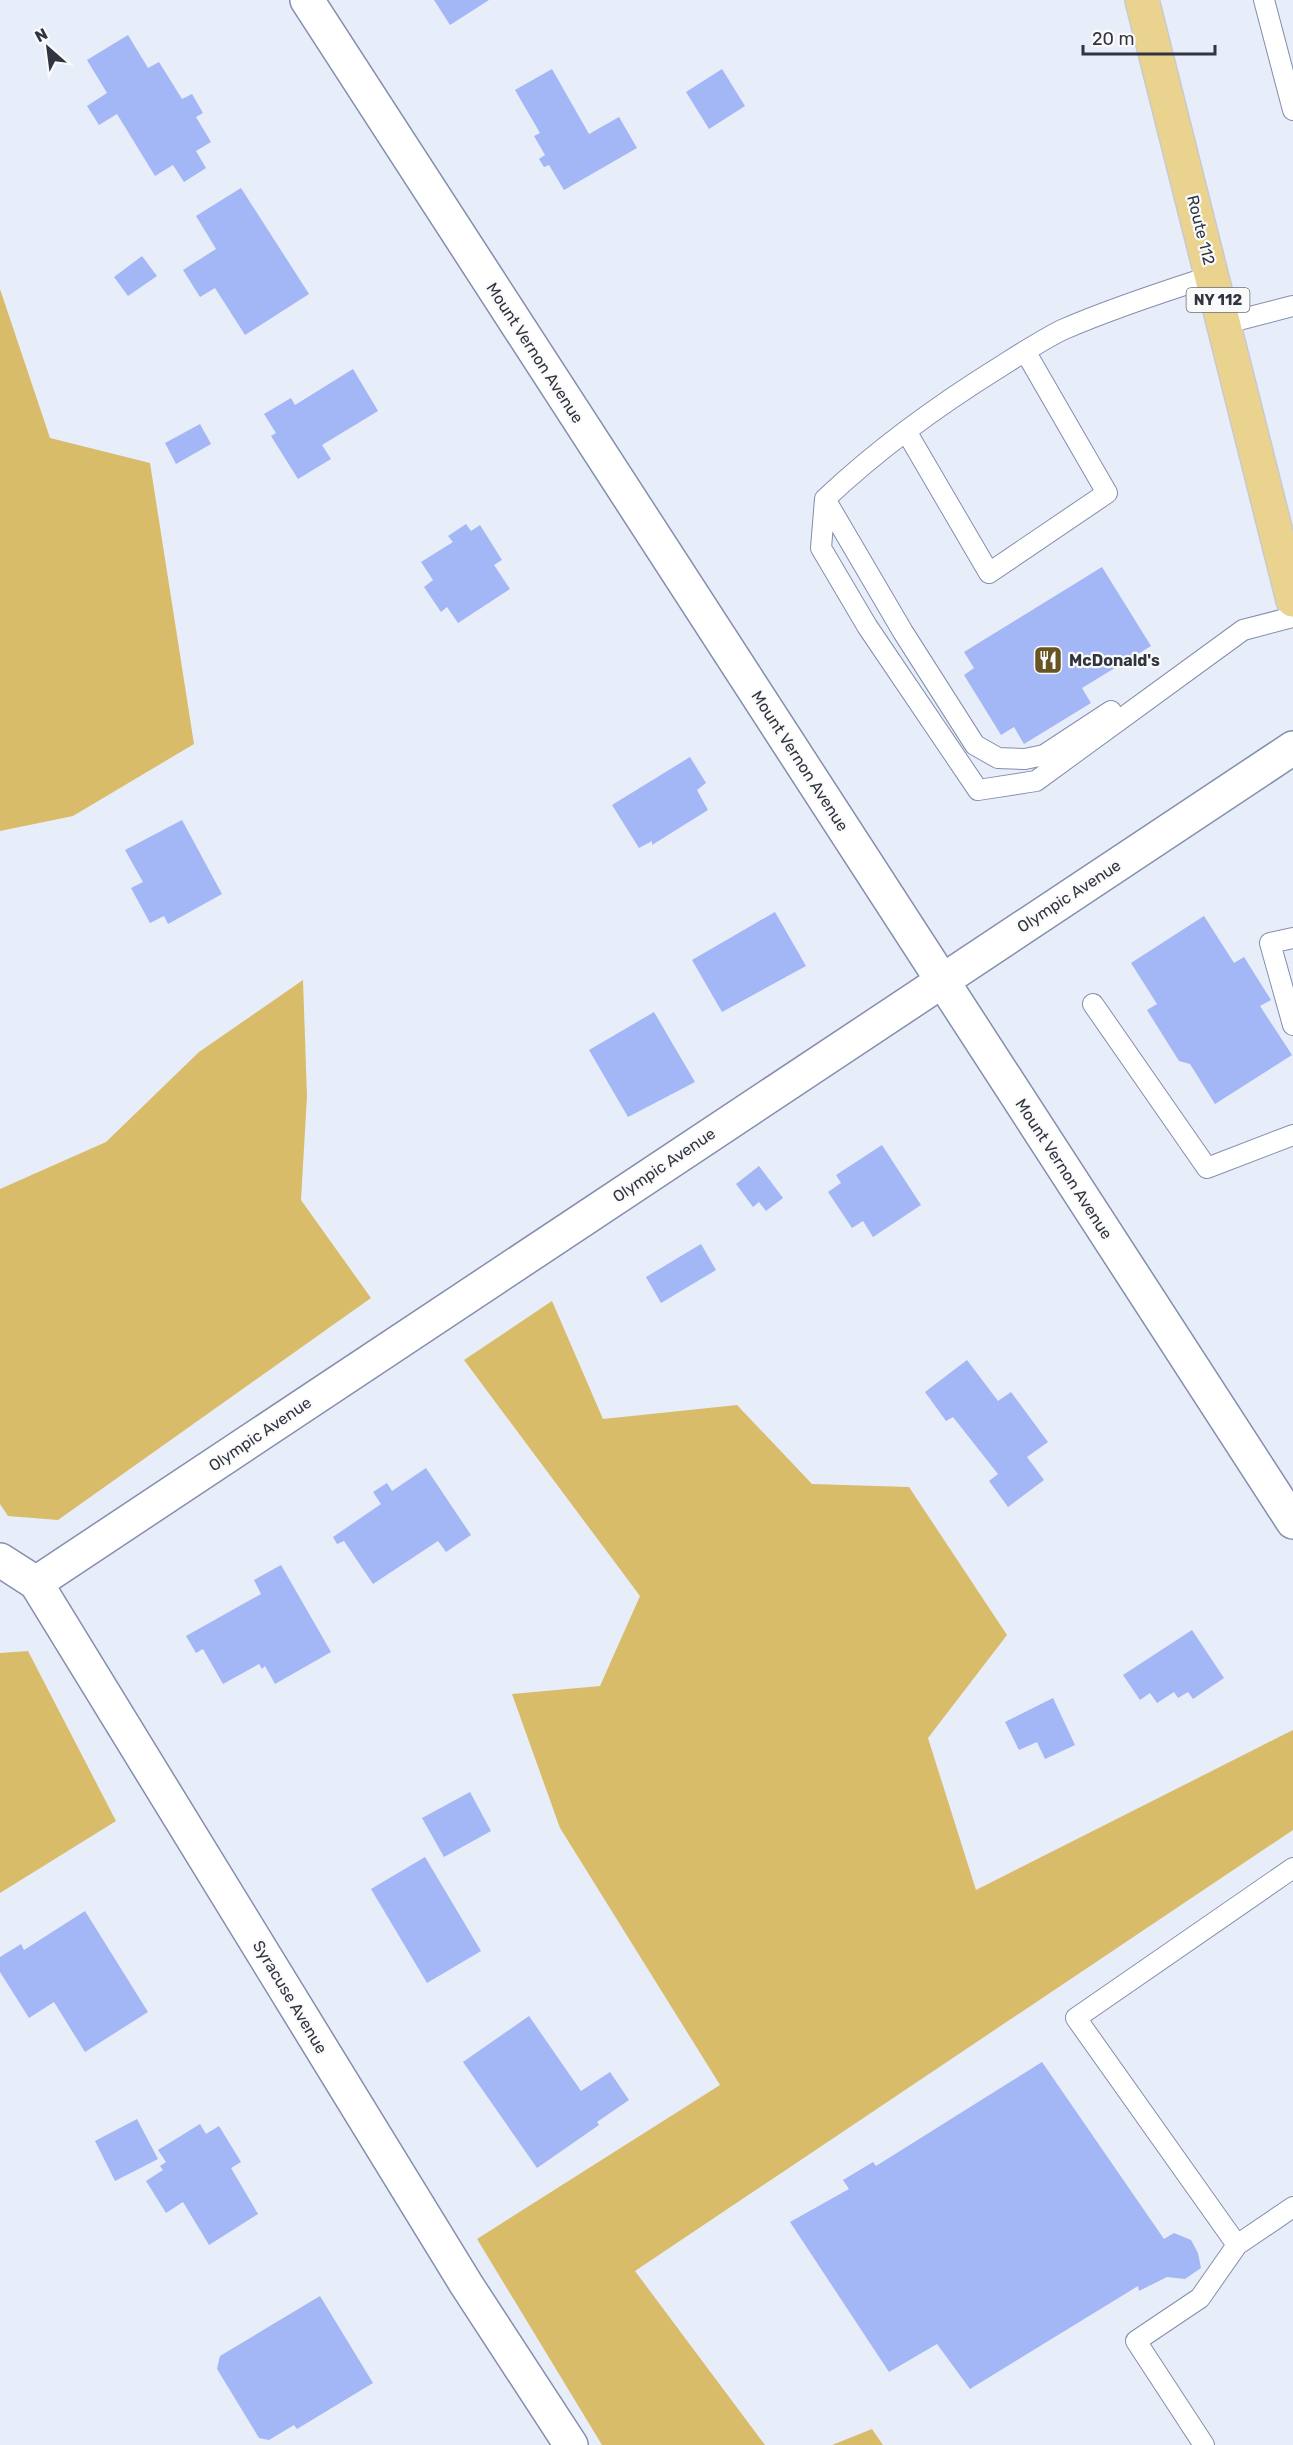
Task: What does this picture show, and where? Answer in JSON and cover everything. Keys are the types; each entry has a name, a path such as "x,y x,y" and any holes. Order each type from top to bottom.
{"main road":[{"name":"Route 112","path":"1142,0 1293,600"}],"street":[{"name":"Mount Vernon Avenue","path":"306,0 1293,1522"},
{"name":"Olympic Avenue","path":"36,1583 1293,748"},
{"name":"Syracuse Avenue","path":"0,1560 36,1583 466,2284 571,2445"}],"lane":[{"path":"1264,0 1293,110"},
{"path":"1212,276 1061,331 959,392 848,477 825,499 821,548 867,626 978,790 1036,781 1243,630 1293,617"},
{"path":"1224,324 1293,306"},
{"path":"906,431 989,573 1107,493 1025,351"},
{"path":"825,499 903,632 975,745 998,758 1025,759 1044,755 1123,703 1172,682"},
{"path":"1293,938 1270,943 1293,1025"},
{"path":"1093,1004 1207,1168 1293,1135"},
{"path":"1237,2245 1076,2018 1293,1868"},
{"path":"1204,2445 1136,2341 1200,2298 1237,2245 1293,2207"}],"shaded area":[{"path":"0,289 50,438 150,463 194,744 73,816 0,831"},
{"path":"303,980 307,1096 301,1200 371,1298 58,1520 8,1516 0,1504 0,1189 106,1142 199,1052"},
{"path":"552,1301 603,1419 737,1405 812,1484 909,1487 1007,1635 928,1738 976,1890 1293,1730 1293,1830 635,2271 765,2445 602,2445 477,2239 720,2085 560,1828 512,1694 600,1686 640,1596 464,1360"},
{"path":"28,1651 116,1821 0,1893 0,1653"},
{"path":"872,2429 883,2445 832,2445"}],"building":[{"path":"434,0 489,0 450,25"},
{"path":"128,35 148,68 159,62 182,99 192,94 203,113 196,117 211,142 196,151 206,168 184,182 173,165 155,176 117,114 99,125 87,106 107,93 87,60"},
{"path":"552,69 589,134 619,117 637,148 564,190 549,165 544,167 539,159 545,155 534,136 540,133 515,90"},
{"path":"722,69 745,106 709,129 686,92"},
{"path":"241,188 309,294 245,335 215,288 200,297 183,270 216,249 196,216"},
{"path":"142,256 157,276 128,296 114,277"},
{"path":"353,369 378,411 322,445 331,459 298,479 271,436 276,433 264,414 291,398 295,405"},
{"path":"200,424 211,444 176,464 165,443"},
{"path":"466,524 471,531 480,525 502,560 494,565 510,589 458,623 447,607 441,612 424,587 433,580 421,562 453,542 448,536"},
{"name":"McDonald's","path":"1102,567 1151,646 1082,688 1091,703 1024,744 1014,727 1001,735 964,675 974,668 964,652"},
{"path":"690,757 706,783 697,790 708,810 652,845 652,841 639,848 612,805"},
{"path":"182,820 222,894 168,924 164,916 150,923 131,888 143,882 125,850"},
{"path":"775,912 806,966 722,1012 692,960"},
{"path":"1204,916 1234,963 1244,957 1271,1000 1260,1006 1292,1055 1215,1104 1190,1064 1179,1061 1147,1010 1157,1004 1131,963"},
{"path":"654,1012 695,1082 628,1117 589,1050"},
{"path":"882,1145 921,1205 873,1237 863,1221 852,1228 828,1192 841,1183 836,1175"},
{"path":"759,1166 783,1198 766,1211 759,1202 753,1207 736,1184"},
{"path":"701,1244 716,1270 661,1303 646,1277"},
{"path":"967,1360 998,1401 1011,1392 1048,1442 1027,1457 1044,1480 1008,1507 989,1481 998,1474 953,1417 946,1421 925,1392"},
{"path":"426,1468 471,1535 446,1552 438,1541 373,1584 344,1541 337,1544 333,1537 381,1504 373,1492 387,1483 392,1491"},
{"path":"281,1565 331,1652 275,1684 265,1666 262,1669 259,1664 223,1684 203,1649 196,1653 186,1636 261,1594 254,1580"},
{"path":"1192,1630 1224,1678 1193,1699 1188,1692 1178,1698 1174,1692 1157,1703 1150,1693 1140,1700 1123,1675"},
{"path":"1053,1698 1075,1745 1045,1759 1037,1742 1019,1750 1005,1722"},
{"path":"470,1792 491,1831 444,1857 422,1818"},
{"path":"425,1857 481,1951 427,1983 371,1889"},
{"path":"85,1911 148,2012 85,2052 54,2002 29,2018 0,1972 0,1957 21,1944 24,1950"},
{"path":"529,2016 581,2091 610,2072 629,2100 597,2122 599,2125 537,2168 463,2062"},
{"path":"1042,2062 1164,2239 1174,2233 1191,2240 1198,2253 1201,2268 1185,2279 1167,2277 1139,2291 1138,2286 970,2389 937,2344 889,2372 790,2222 849,2189 843,2180 873,2162 876,2166"},
{"path":"137,2119 158,2159 115,2181 95,2141"},
{"path":"200,2124 206,2134 219,2126 241,2162 231,2168 258,2214 209,2245 183,2202 166,2213 146,2181 163,2170 160,2166 166,2162 158,2150"},
{"path":"320,2296 373,2383 297,2429 294,2425 269,2440 259,2438 217,2369 220,2356"}],"place":[{"name":"McDonald's","path":"1048,660"}]}
